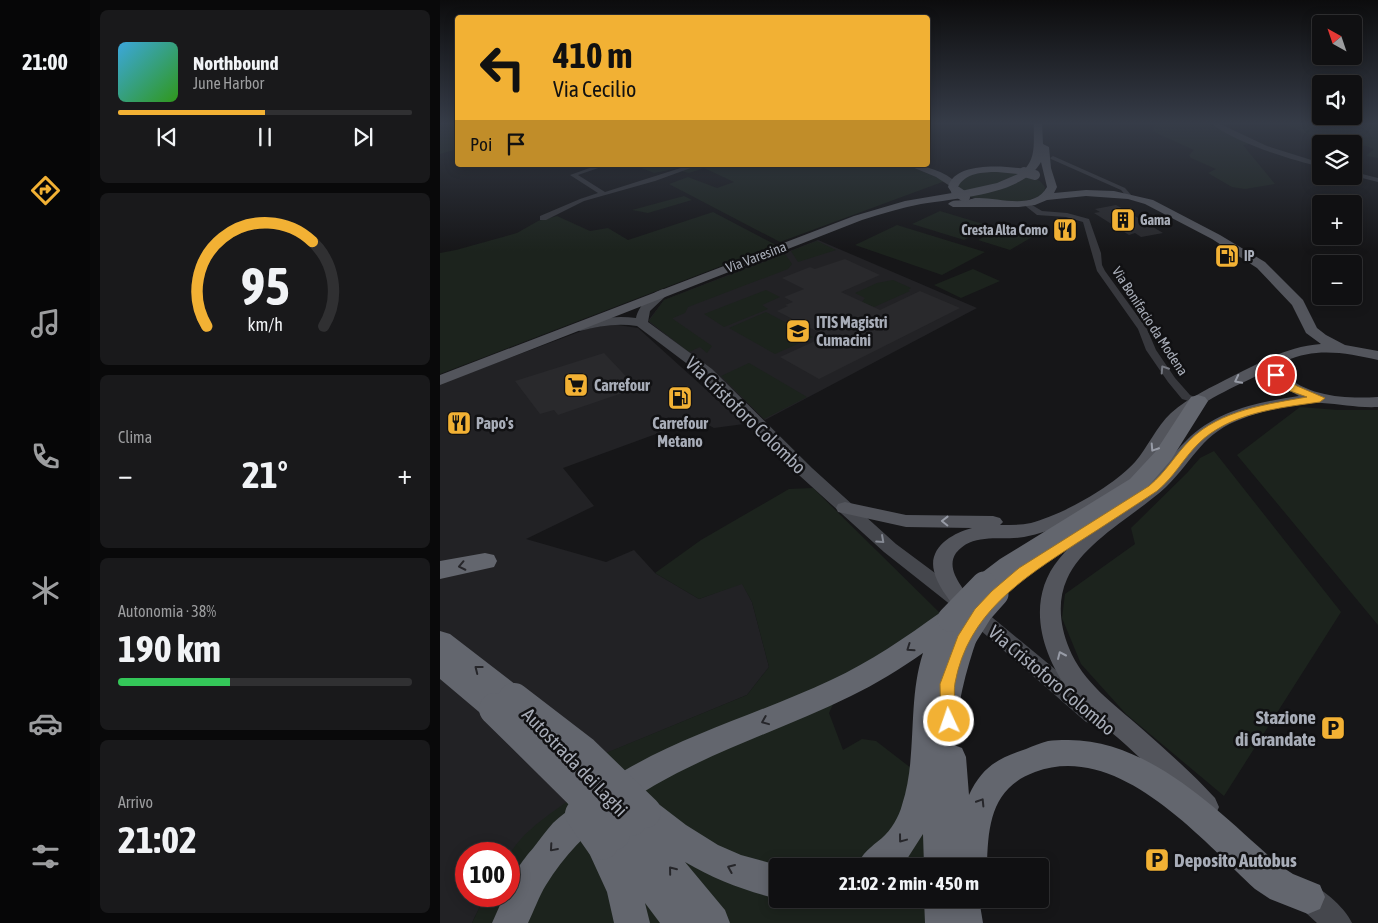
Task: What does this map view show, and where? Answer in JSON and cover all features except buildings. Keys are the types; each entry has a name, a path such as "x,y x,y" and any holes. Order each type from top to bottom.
{"highway":[{"path":"510,923 516,905 531,877 572,826 599,803 631,783 692,750 842,688 959,620 980,612 990,589 1008,565 1138,484 1149,475 1167,453 1198,401"},
{"path":"990,589 1023,572 1134,502"},
{"path":"440,570 485,561"},
{"path":"940,858 938,752 941,716 959,620"},
{"path":"883,858 902,842 913,823 920,804 929,682 935,654 959,620"},
{"name":"Autostrada dei Laghi","path":"440,641 480,671 504,704"},
{"name":"Autostrada dei Laghi","path":"440,663 504,704"},
{"path":"947,684 958,858"},
{"path":"504,704 568,798 623,828 658,825 702,854 731,868 769,879"},
{"path":"504,704 584,750 613,777 623,828 617,871 630,909 632,923"},
{"path":"970,858 976,810 994,783 1008,770 1022,762 1062,751 1100,755 1138,770 1185,804 1267,877 1330,915"},
{"name":"Autostrada dei Laghi","path":"623,828 682,923"},
{"name":"Autostrada dei Laghi","path":"623,828 712,923"},
{"path":"942,908 943,923"},
{"path":"963,908 965,923"},
{"path":"973,908 974,923"}],"main road":[{"path":"957,190 959,178 966,174 990,170 1003,165"},
{"name":"Via Varesina","path":"440,380 570,330 621,315 663,293 873,213 923,200 986,189 1020,177 1034,165"},
{"path":"1045,197 1051,191 1046,165"},
{"path":"990,170 1024,172 1069,190 1129,196 1149,202 1214,236 1249,257 1270,274 1298,303 1311,330 1321,338 1353,351 1378,348"},
{"path":"786,245 853,216 957,190 989,203"},
{"path":"786,245 900,209 938,204 1025,203 1045,197 1086,193"},
{"path":"1297,352 1311,330"},
{"path":"959,620 943,569 943,560 955,543 975,533 1029,530 1047,525 1064,517 1125,479 1147,458 1176,416 1198,401 1297,352 1317,349 1353,351 1378,356"},
{"path":"1279,360 1274,370 1283,382 1294,388 1320,398 1351,403 1378,402"},
{"path":"1226,829 1182,780 1078,684 1061,657 1054,636 1050,614 1050,594 1067,562 1134,502 1166,477 1194,442 1214,426 1263,407 1320,398"},
{"path":"845,508 906,521 1007,523 1064,517"}],"street":[{"path":"1070,165 1123,189 1129,196"},
{"path":"568,167 573,175 604,194"},
{"path":"573,175 598,167"},
{"path":"543,218 582,200 631,187 690,167"},
{"path":"918,167 929,171 957,190"},
{"path":"929,171 966,174"},
{"path":"1362,176 1378,180"},
{"name":"Via Bonifacio da Modena","path":"1025,203 1045,214 1078,217 1086,221 1097,253 1100,271 1142,329 1151,350 1171,380 1186,397 1198,401"},
{"path":"621,315 641,323 644,310 663,293"},
{"name":"Via Cristoforo Colombo","path":"641,323 707,372 806,472 890,548 959,620 1226,829 1330,915"}],"shaded area":[{"path":"1207,165 1259,165 1275,184 1245,189 1232,187 1208,173 1216,169"},
{"path":"639,167 684,167 654,173"},
{"path":"691,167 912,167 945,181 780,242 669,184 688,177 717,188 734,182 704,168 689,173 680,171"},
{"path":"1001,171 1021,174 1007,181 962,192 958,185 966,177 972,175"},
{"path":"1027,175 1040,181 1045,187 1044,193 1026,200 1006,203 966,195"},
{"path":"684,196 692,200 648,213 632,210"},
{"path":"940,211 990,226 964,240 912,224"},
{"path":"713,212 776,245 440,374 440,253 517,233 538,221 557,216 590,231 608,228 628,240"},
{"path":"897,225 985,252 942,275 855,245"},
{"path":"1001,228 1032,237 1010,250 978,240"},
{"name":"ITIS Magistri Cumacini","path":"818,240 977,308 765,420 719,376 648,321 664,300"},
{"path":"817,241 836,250 798,262 791,251"},
{"path":"785,254 792,264 788,269 688,307 685,313 673,318 712,346 707,353 700,347 689,352 649,321 664,300"},
{"path":"973,269 1000,281 961,298 934,285"},
{"path":"893,280 911,288 908,290 910,291 874,307 862,302 865,298 855,293 877,283"},
{"path":"766,290 780,297 762,305 768,309 724,327 704,314"},
{"path":"766,312 813,337 775,354 729,328"},
{"path":"611,324 638,328 744,424 714,428 697,419 563,468 594,506 526,539 606,562 634,550 655,573 699,599 742,583 752,602 769,667 747,695 602,755 615,771 520,842 455,842 455,907 480,907 472,923 440,923 440,384 587,329"},
{"path":"749,363 807,397 764,419 721,376"},
{"path":"1300,407 1338,410 1378,410 1378,625 1237,455"},
{"path":"1214,451 1341,612 1224,796 1126,714 1081,664 1062,618 1065,594 1135,544 1131,528 1200,458"},
{"path":"813,488 941,614 846,676 829,713 843,750 862,739 876,741 911,768 930,817 933,858 769,858 769,908 934,908 935,923 472,923 480,907 520,907 519,842 539,822 555,810 614,772 601,755 747,695 769,667 752,602 742,584 699,599 655,573 701,540 789,489"}],"place":[{"name":"Gama","path":"1123,220"},
{"name":"Cresta Alta Como","path":"1065,230"},
{"name":"IP","path":"1227,256"},
{"name":"ITIS Magistri Cumacini","path":"798,331"},
{"name":"Carrefour","path":"576,385"},
{"name":"Carrefour Metano","path":"680,398"},
{"name":"Papo's","path":"459,423"},
{"name":"Stazione di Grandate","path":"1333,728"},
{"name":"Deposito Autobus","path":"1157,860"}],"route":[{"path":"949,721 947,684 950,672 966,636 980,612 996,594 1023,572 1153,488 1166,477 1194,442 1214,426 1263,407 1320,398 1294,388 1283,382 1276,375"}]}
